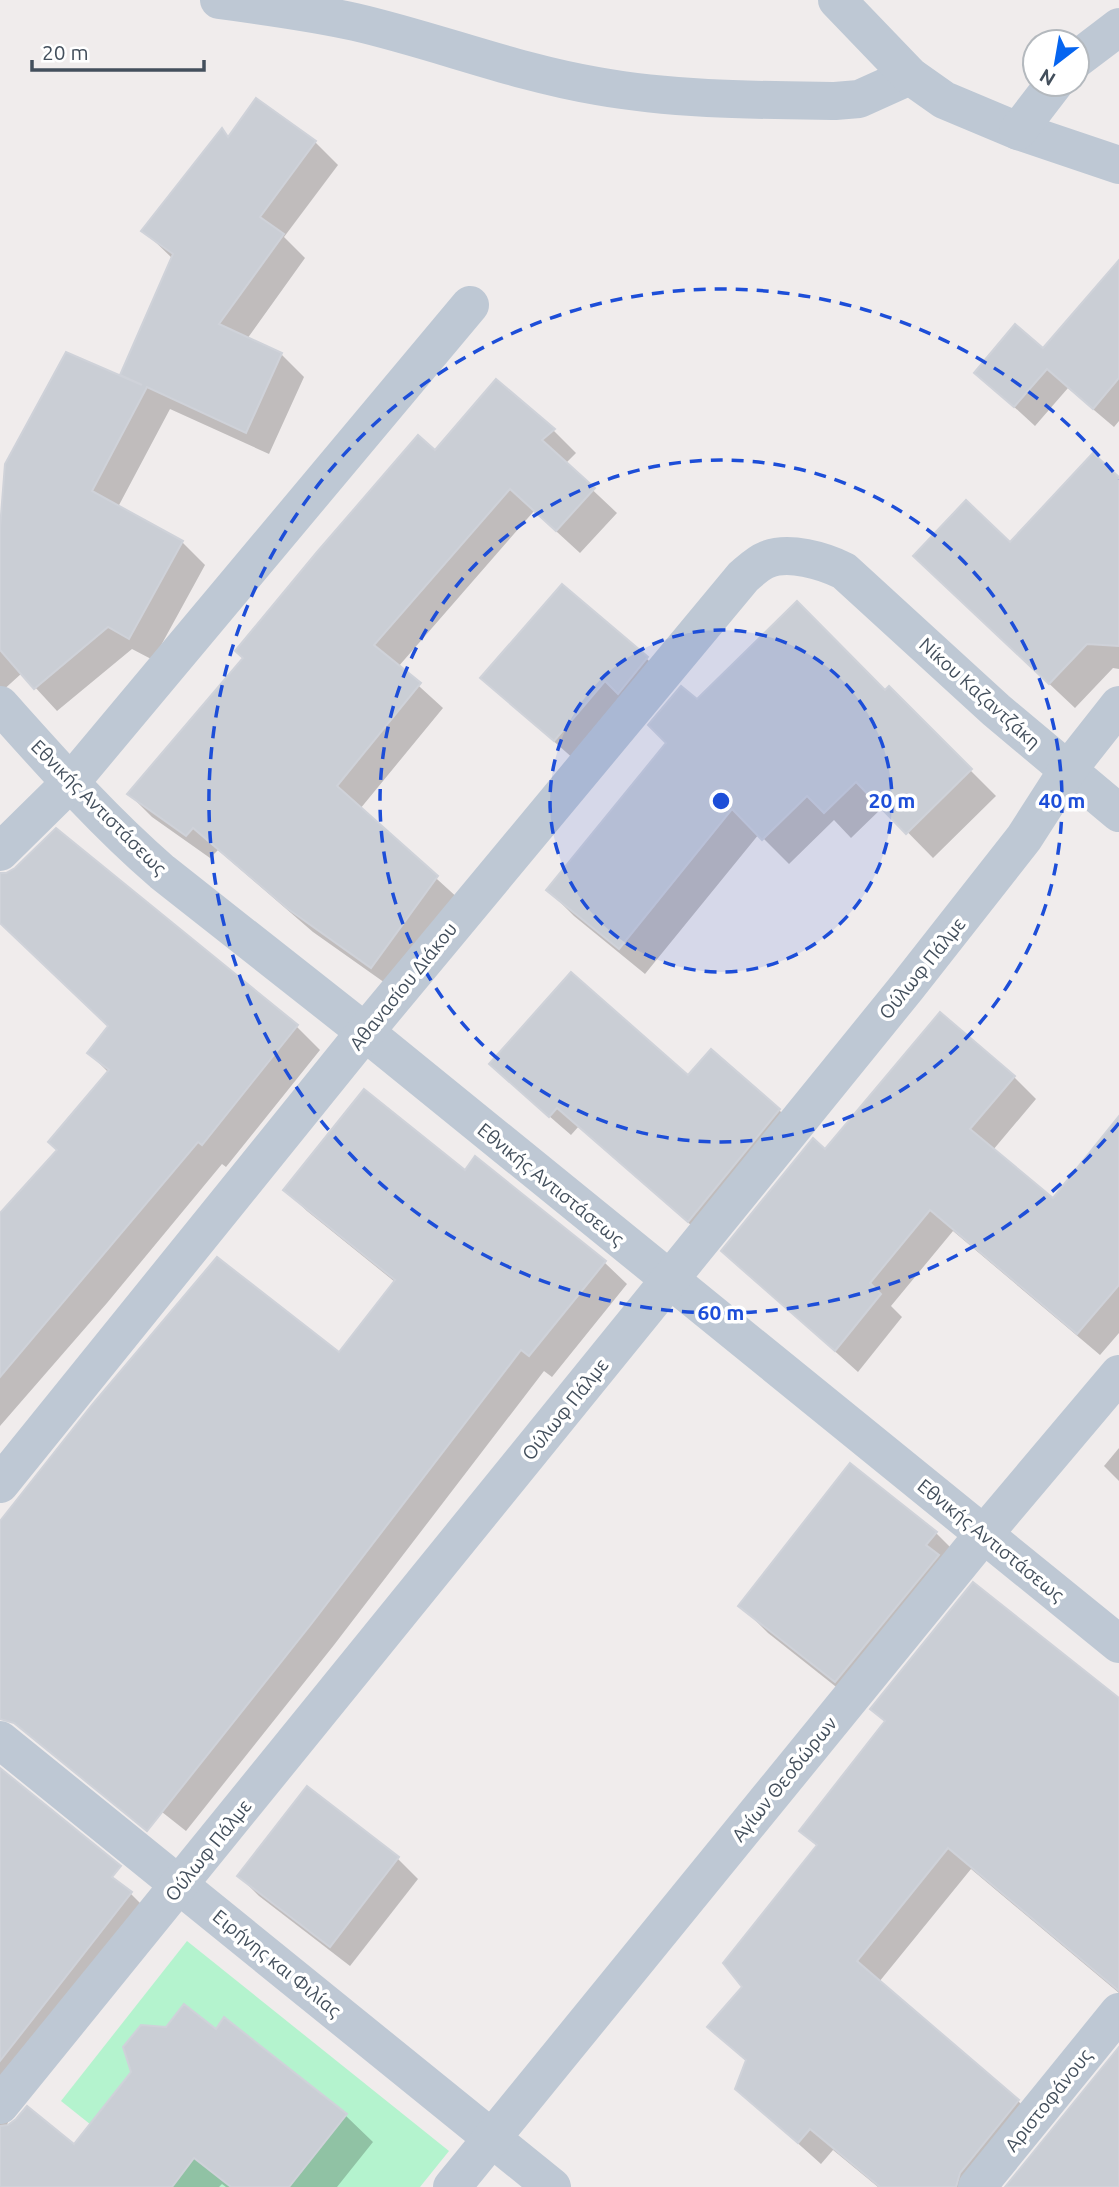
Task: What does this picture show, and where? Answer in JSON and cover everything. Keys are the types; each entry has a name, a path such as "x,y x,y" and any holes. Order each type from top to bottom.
{"street":[{"path":"219,0 290,9 356,22 545,75 654,94 835,101 859,99 910,76"},
{"path":"837,0 910,76 944,100 1018,131 1119,165"},
{"path":"1091,48 1119,27"},
{"path":"1018,131 1043,98"},
{"path":"0,852 70,783 470,305"},
{"name":"Αθανασίου Διάκου","path":"0,1484 365,1032 743,576 766,559 783,556 823,561 844,570"},
{"name":"Νίκου Καζαντζάκη","path":"844,570 1067,771 1119,813"},
{"name":"Εθνικής Αντιστάσεως","path":"0,705 70,783 162,872 365,1032 1119,1644"},
{"name":"Ούλωφ Πάλμε","path":"0,2105 907,987 1024,838 1067,771 1119,705"},
{"name":"Αγίων Θεοδώρων","path":"452,2187 984,1534 1119,1374"},
{"name":"Ειρήνης και Φιλίας","path":"0,1740 552,2187"},
{"name":"Αριστοφάνους","path":"976,2187 1119,2012"}],"green space":[{"path":"187,1941 449,2151 420,2187 169,2187 61,2101"}],"building":[{"path":"256,98 316,141 260,217 284,234 219,324 282,353 246,433 147,387 92,491 183,541 129,639 108,627 34,689 0,650 0,528 5,464 66,352 142,385 120,375 173,254 141,231 222,128 228,137"},
{"path":"1119,260 1119,378 1093,409 1047,369 1014,407 974,373 1015,324 1043,348"},
{"path":"496,379 555,429 542,440 595,488 556,531 510,489 374,645 421,683 337,786 438,876 371,968 288,909 193,828 186,836 127,794 243,658 235,651 418,435 435,450"},
{"path":"1093,453 1119,477 1119,646 1087,644 1049,684 913,556 966,500 1010,542"},
{"path":"562,584 648,657 618,694 605,681 554,741 480,678"},
{"path":"797,601 885,690 889,686 972,769 906,834 856,782 824,813 807,796 762,840 732,809 619,949 546,890 666,743 648,725 681,686 697,699"},
{"path":"56,828 298,1025 202,1145 198,1142 0,1377 0,1213 57,1150 48,1142 109,1070 87,1053 108,1026 0,923 0,873 15,868"},
{"path":"571,972 688,1075 711,1049 780,1109 688,1222 557,1108 549,1117 489,1064"},
{"path":"940,1012 1015,1076 970,1129 1053,1198 1119,1116 1119,1285 1077,1334 930,1210 870,1283 881,1294 835,1351 721,1251 813,1138 825,1149"},
{"path":"364,1089 465,1170 475,1156 606,1261 529,1356 521,1350 312,1623 147,1831 14,1723 0,1719 0,1521 92,1405 217,1257 339,1352 395,1280 283,1190"},
{"path":"850,1463 937,1532 926,1545 939,1555 835,1682 738,1606"},
{"path":"973,1582 1119,1698 1119,1991 948,1848 857,1961 1019,2100 960,2173 956,2187 880,2187 810,2129 798,2143 735,2089 746,2060 707,2027 742,1987 723,1963 817,1845 799,1831 885,1721 870,1709"},
{"path":"0,1768 121,1866 112,1877 132,1892 0,2061"},
{"path":"307,1786 399,1857 330,1947 237,1876"},
{"path":"184,2004 216,2029 224,2017 347,2114 289,2187 231,2187 194,2158 172,2187 0,2187 0,2126 8,2125 27,2106 74,2144 131,2072 123,2047 141,2025 166,2027"},
{"path":"1119,2047 1119,2187 1005,2187"}]}
